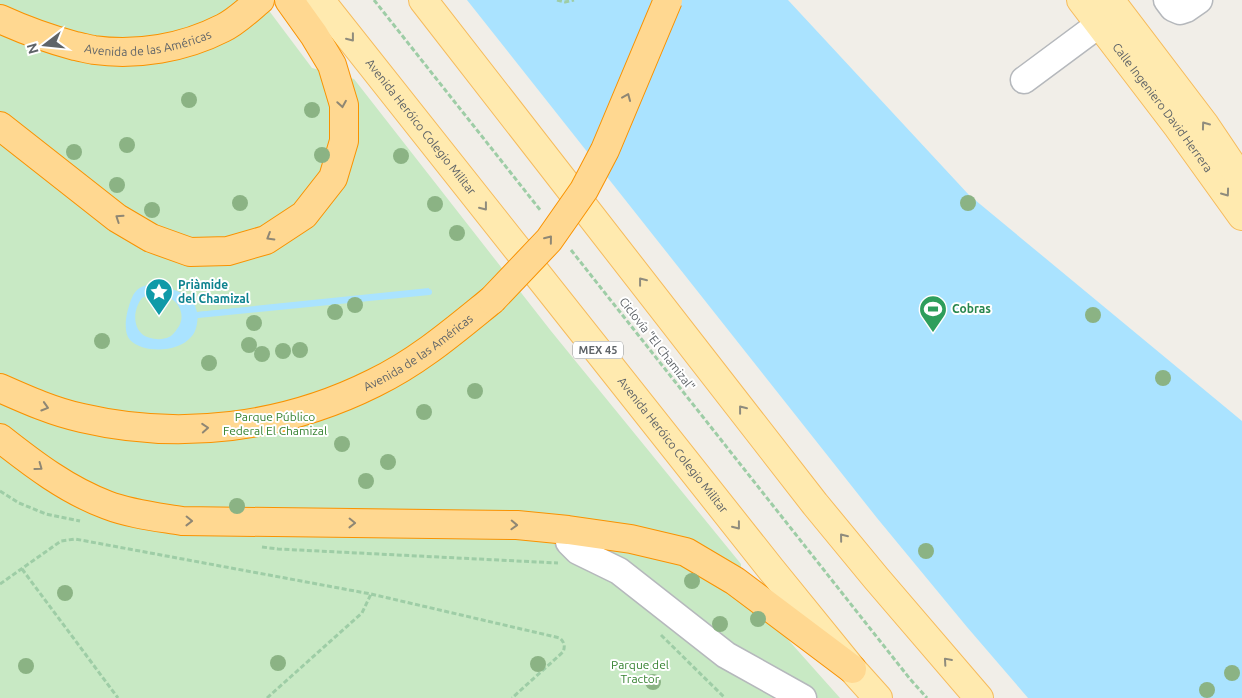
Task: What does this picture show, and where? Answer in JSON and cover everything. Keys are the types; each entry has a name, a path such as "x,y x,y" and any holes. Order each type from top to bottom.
{"highway":[{"name":"Avenida de las Américas","path":"0,19 20,28 93,50 122,52 160,49 198,39 225,27 260,0"},
{"path":"0,126 117,218 151,238 190,252 228,251 266,240 304,214 333,178 344,142 344,105 332,65 314,35 289,0"},
{"name":"Avenida de las Américas","path":"0,388 34,403 81,418 129,427 176,430 224,427 275,419 325,405 375,383 412,362 448,336 492,300 549,240 584,190 605,150 668,0"},
{"path":"0,438 69,488 108,506 174,520 517,525 631,538 686,552 735,581 852,669"}],"main road":[{"name":"Avenida Heróico Colegio Militar","path":"320,0 770,568 878,698"},
{"path":"423,0 815,504 979,698"},
{"name":"Calle Ingeniero David Herrera","path":"1081,0 1109,12 1205,125 1242,180"},
{"name":"Calle Ingeniero David Herrera","path":"1109,12 1178,127 1242,216"}],"lane":[{"path":"1167,0 1174,8 1180,11 1198,0"},
{"path":"1024,80 1109,12"},
{"path":"568,530 569,542 578,551 619,571 726,655 803,698"}],"path":[{"path":"374,0 546,218"},
{"path":"557,0 565,2 574,0"},
{"name":"Ciclovía \"El Chamizal\"","path":"571,249 910,679 927,698"},
{"path":"0,491 46,514 84,521"},
{"path":"0,584 61,541 75,539 371,594 560,638 565,648 563,652 512,698"},
{"path":"258,547 561,564"},
{"path":"22,568 118,698"},
{"path":"267,698 362,613 371,594"},
{"path":"655,630 725,698"}],"green space":[{"name":"Parque Público Federal El Chamizal","path":"0,0 261,0 312,68 354,79 551,331 741,564 740,597 783,634 840,698 0,698"}],"water":[{"name":"Cobras","path":"467,0 788,0 969,195 1242,421 1242,698 1028,698 877,518"},
{"path":"148,285 172,289 183,294 192,301 197,312 429,288 429,292 198,315 196,330 186,342 170,348 152,349 136,345 126,333 126,319 133,295 140,288","holes":["153,294 166,296 176,303 181,311 180,325 172,335 166,338 155,339 142,334 135,321 139,302 142,298"]}],"waterway":[{"path":"198,315 429,292"}],"place":[{"name":"Priàmide del Chamizal","path":"159,316"},
{"name":"Cobras","path":"933,333"}],"park label":[{"name":"Parque del Tractor","path":"640,672"}]}
